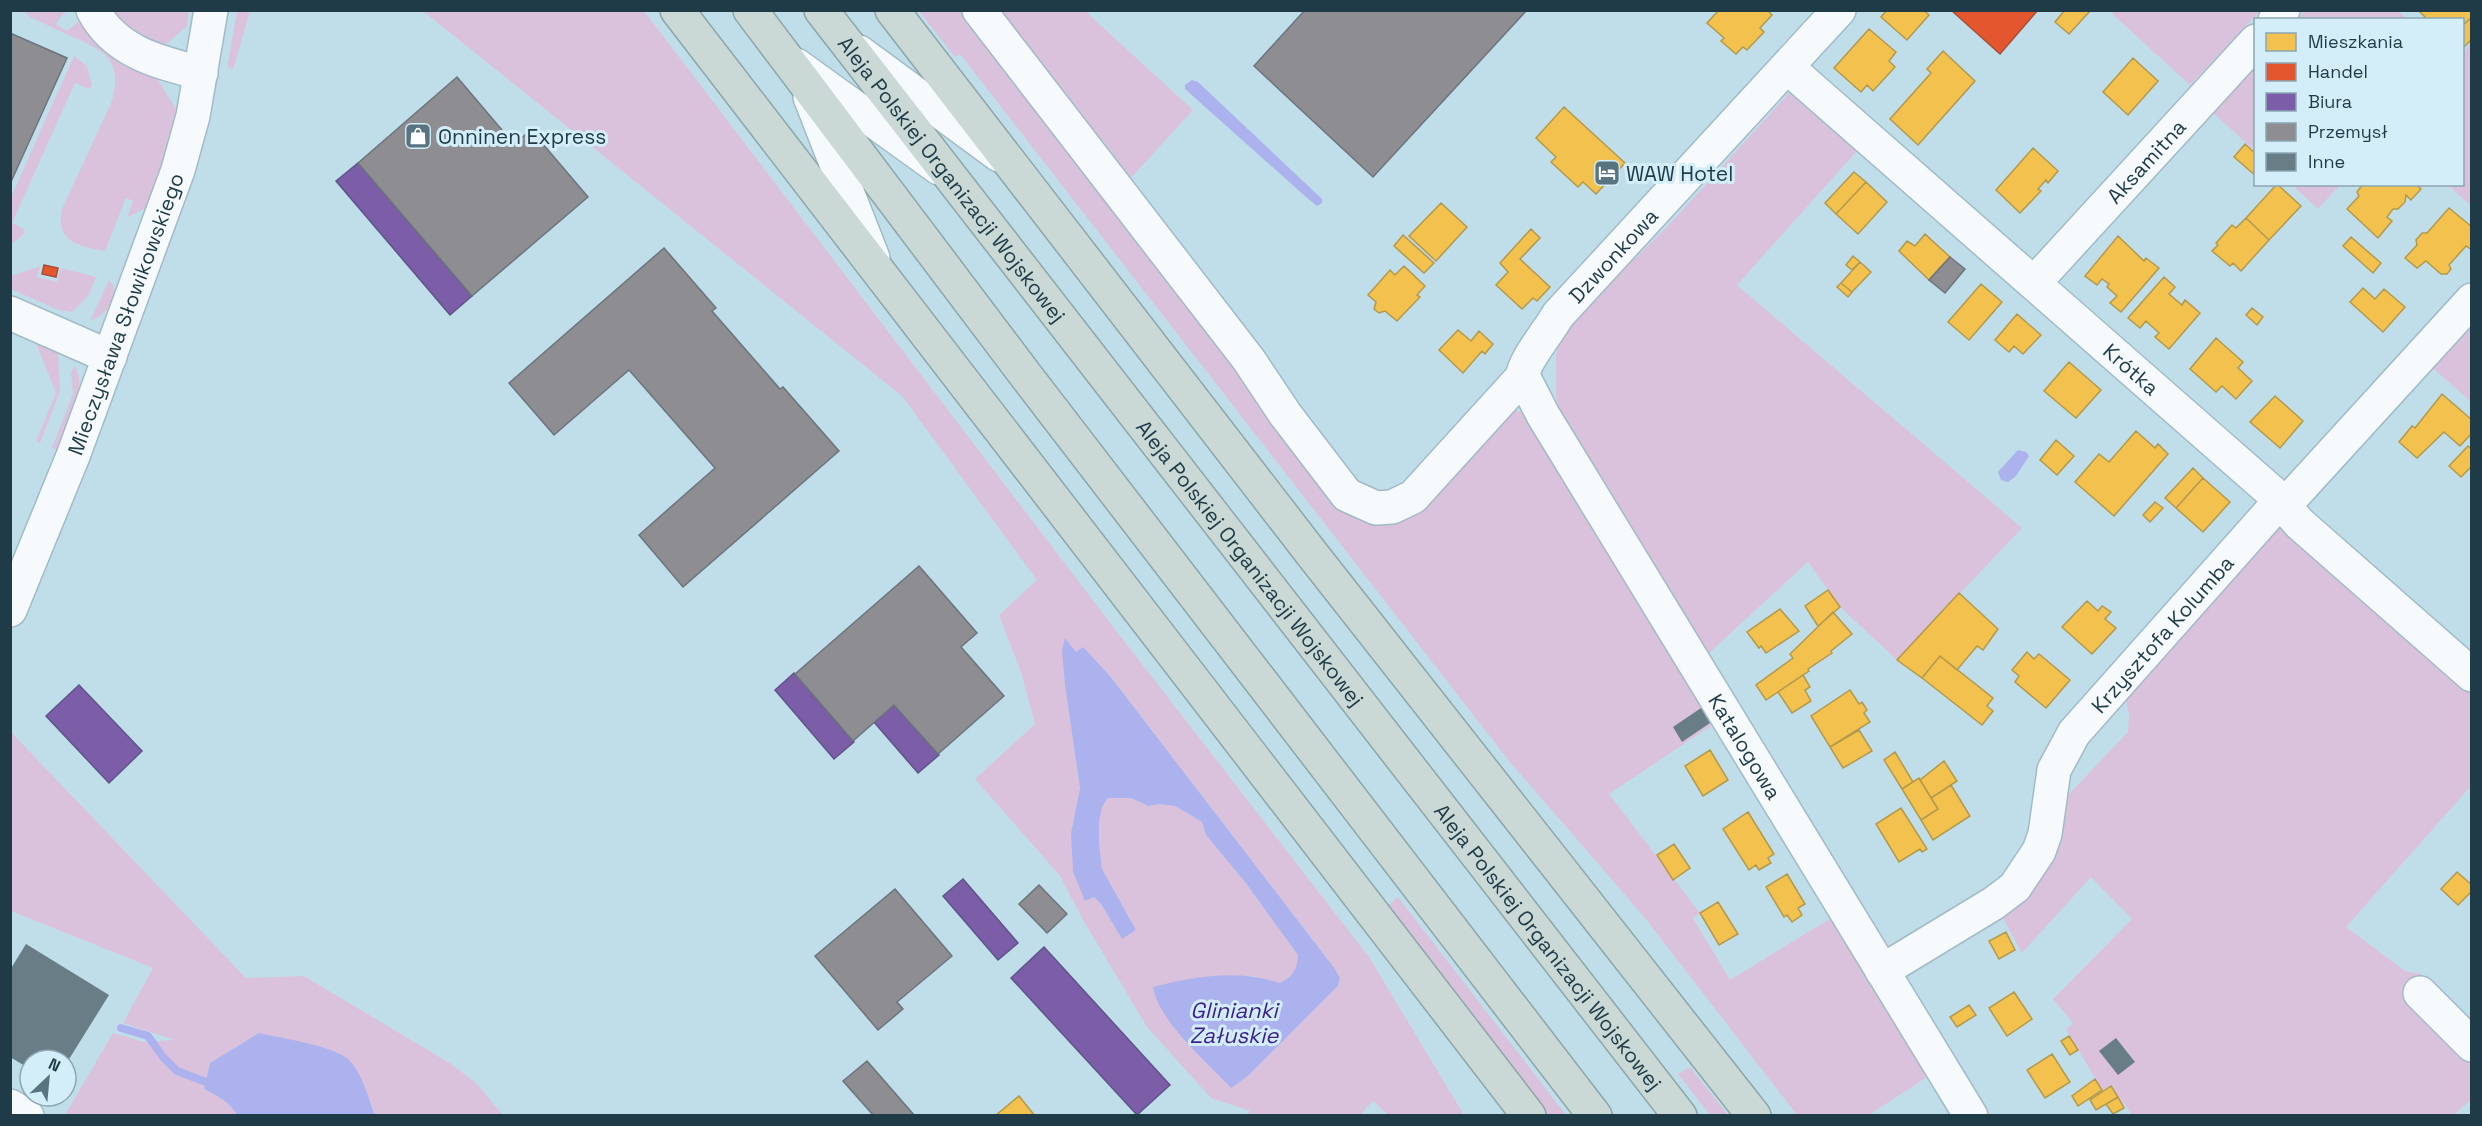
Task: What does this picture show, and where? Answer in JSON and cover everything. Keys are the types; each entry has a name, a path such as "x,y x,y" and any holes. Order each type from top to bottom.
{"highway":[{"path":"676,10 1529,1116"},
{"path":"750,10 1041,395 1595,1116"},
{"path":"891,10 1326,573 1754,1116"},
{"name":"Aleja Polskiej Organizacji Wojskowej","path":"834,27 1680,1116"}],"street":[{"path":"93,10 106,31 120,44 151,59 201,73"},
{"name":"Mieczysława Słowikowskiego","path":"10,610 69,466 181,161 201,73 211,10"},
{"path":"891,10 958,187"},
{"name":"Dzwonkowa","path":"979,10 1250,360 1285,414 1347,495 1376,508 1392,507 1413,497 1523,376 1524,367 1558,315 1839,10"},
{"path":"834,27 927,103 1010,163"},
{"path":"834,27 901,208"},
{"name":"Aksamitna","path":"2035,282 2254,43"},
{"name":"Krótka","path":"1787,67 2281,500 2299,523 2472,675"},
{"path":"796,70 868,117 958,187"},
{"path":"796,70 842,177 880,275"},
{"path":"757,115 921,236"},
{"name":"Krzysztofa Kolumba","path":"1882,971 1994,903 2015,887 2039,852 2045,834 2054,770 2074,733 2281,500 2294,495 2472,300"},
{"path":"10,313 110,357"},
{"name":"Katalogowa","path":"1523,376 1543,414 1664,615 1971,1116"},
{"path":"2420,993 2472,1045"},
{"path":"10,1106 27,1116"}],"shaded area":[{"path":"2306,10 2397,11 2406,18 2298,18"},
{"path":"24,11 68,11 56,24 67,31 79,21 90,23 150,67 176,109 161,167 146,208 127,217 133,201 126,198 105,251 86,247 71,240 62,229 61,220 62,209 112,101 115,87 113,66 102,52 94,47 30,17"},
{"path":"105,11 189,11 187,26 163,47 114,23"},
{"path":"237,11 250,11 233,70 228,67 228,63"},
{"path":"423,11 644,11 1111,624 1369,957 1464,1115 1388,1115 1373,1101 1360,1115 1247,1115 1250,1111 1211,1098 1147,1027 1082,918 1060,876 975,779 1035,724 1021,672 999,615 1037,580 902,396","holes":["1065,639 1076,653 1083,647 1110,676 1340,978 1338,986 1248,1076 1231,1088 1167,1018 1226,976 1253,976 1279,983 1284,981 1292,975 1298,965 1298,955 1245,882 1206,835 1202,822 1175,806 1160,804 1148,806 1131,798 1108,798 1102,807 1099,821 1102,869 1136,930 1122,939 1101,904 1094,897 1085,901 1071,833 1080,788 1065,685"]},
{"path":"919,11 971,11 1373,517 1509,408 1529,415 1712,725 1609,794 1700,913 1693,918 1730,980 1831,918 1927,1077 1869,1115 1797,1115 1645,918 1509,761 960,54 955,57"},
{"path":"987,11 1085,11 1193,110 1131,178 1100,137 1093,141"},
{"path":"2109,11 2260,11 2190,85"},
{"path":"2470,44 2472,45 2471,206 2449,186 2464,186 2464,52"},
{"path":"74,56 87,66 92,86 89,89 75,83 12,223 25,232 11,244 11,197"},
{"path":"2254,66 2254,150 2212,112"},
{"path":"1789,93 1857,151 1737,285 2022,528 1897,660 1840,607 1808,562 1709,653 1564,424 1556,398 1556,354 1562,333 1667,227"},
{"path":"2293,186 2339,186 2318,209"},
{"path":"40,266 37,277 57,282 61,268 96,277 88,296 72,312 58,310 11,289 11,276"},
{"path":"109,280 113,285 117,300 100,316 90,321"},
{"path":"2471,316 2471,402 2428,364"},
{"path":"36,343 58,353 60,391 40,443 36,441 56,393"},
{"path":"75,365 79,376 79,398 60,451 52,448 73,394 71,373"},
{"path":"2277,520 2471,692 2471,786 2346,927 2405,971 2421,974 2408,996 2471,1062 2471,1100 2453,1115 2132,1115 2111,1086 2102,1090 2066,1029 2073,1023 2053,999 2132,919 2091,877 2022,953 1998,909 2067,796 2128,732 2129,715 2125,696"},
{"path":"10,731 246,978 304,976 451,1064 476,1083 503,1115 375,1115 362,1080 259,1033 210,1063 204,1089 227,1103 237,1115 65,1115 69,1108 78,1108 78,1093 113,1033 144,1042 174,1040 123,1023 153,968 11,911"},
{"path":"1398,897 1566,1115 1548,1115 1386,907"},
{"path":"1690,1067 1728,1115 1710,1115 1678,1074"}],"water":[{"path":"1192,80 1198,82 1322,199 1322,203 1317,206 1306,197 1185,89 1185,85"},
{"path":"2018,450 2026,452 2029,456 2016,476 2008,482 2001,480 1998,472"},
{"name":"Glinianki Załuskie","path":"1065,638 1076,652 1083,647 1110,676 1340,978 1338,986 1248,1076 1231,1088 1174,1027 1164,1014 1153,987 1200,977 1233,975 1279,983 1293,972 1297,965 1298,955 1245,882 1206,835 1202,822 1175,806 1160,804 1148,806 1131,798 1108,798 1102,807 1099,843 1102,869 1136,930 1122,939 1101,904 1094,897 1085,901 1073,872 1071,833 1080,788 1065,685 1062,650"},
{"path":"259,1033 320,1047 342,1055 358,1072 375,1115 237,1115 227,1103 204,1089 210,1063"}],"building: Mieszkania":[{"path":"1719,10 1767,10 1772,15 1760,28 1764,32 1747,50 1743,47 1736,54 1721,41 1724,38 1707,23"},
{"path":"1887,10 1923,10 1929,15 1907,40 1881,17"},
{"path":"2065,10 2091,10 2069,34 2055,22"},
{"path":"2418,10 2472,10 2472,17 2464,24 2464,18 2426,18"},
{"path":"2472,17 2472,39 2464,47 2464,24"},
{"path":"1869,29 1896,52 1889,61 1895,67 1873,91 1867,85 1861,92 1834,68"},
{"path":"1943,51 1975,81 1918,145 1890,119 1931,73 1927,69"},
{"path":"2133,58 2158,81 2128,115 2103,92"},
{"path":"1564,107 1625,163 1596,194 1583,182 1578,187 1551,162 1556,157 1536,138"},
{"path":"2245,144 2254,152 2254,174 2234,157"},
{"path":"2033,148 2058,171 2048,183 2046,180 2038,189 2041,191 2020,213 1996,190"},
{"path":"1854,172 1866,182 1836,214 1825,203"},
{"path":"1866,182 1887,202 1858,234 1836,214"},
{"path":"2275,186 2279,186 2301,206 2269,240 2246,218"},
{"path":"2362,186 2418,186 2421,189 2411,200 2406,195 2405,202 2398,209 2393,209 2387,217 2392,221 2378,238 2347,209 2359,196 2357,192"},
{"path":"1441,203 1467,227 1436,261 1409,236"},
{"path":"2449,208 2472,227 2472,250 2466,246 2449,265 2451,269 2447,274 2441,274 2426,261 2417,268 2405,258 2417,245 2416,240 2422,233 2427,233"},
{"path":"2246,218 2269,240 2241,271 2233,263 2230,266 2212,251 2232,225 2236,228"},
{"path":"1531,229 1540,238 1520,259 1550,287 1537,301 1533,298 1522,309 1496,285 1508,272 1500,263"},
{"path":"1925,234 1950,257 1929,280 1899,251 1907,241 1915,246"},
{"path":"1403,235 1434,263 1424,273 1394,246"},
{"path":"2118,236 2144,261 2146,258 2159,268 2121,312 2110,303 2117,296 2107,287 2109,284 2102,279 2097,285 2085,276"},
{"path":"2351,237 2381,263 2373,273 2343,246"},
{"path":"1853,256 1860,262 1852,270 1846,265"},
{"path":"1860,262 1871,272 1852,292 1841,283"},
{"path":"1404,266 1425,286 1417,295 1420,297 1397,321 1385,311 1379,313 1374,309 1376,302 1368,295 1390,270 1395,275"},
{"path":"2164,277 2175,287 2169,294 2182,305 2185,300 2200,313 2169,349 2155,337 2159,333 2146,321 2140,328 2128,318"},
{"path":"1841,283 1852,292 1848,297 1837,287"},
{"path":"1981,284 2002,302 1969,340 1948,322"},
{"path":"2363,288 2375,299 2384,289 2405,307 2383,332 2350,302"},
{"path":"2252,308 2263,317 2257,325 2246,315"},
{"path":"2017,314 2041,335 2023,354 2014,346 2009,352 1995,340"},
{"path":"1458,330 1471,341 1479,331 1493,344 1485,354 1482,351 1463,373 1439,350"},
{"path":"2216,338 2243,362 2238,368 2252,381 2236,399 2222,386 2216,392 2190,369"},
{"path":"2069,362 2101,390 2076,418 2044,391"},
{"path":"2442,394 2472,420 2472,433 2460,446 2444,432 2417,458 2399,442 2412,426 2415,428"},
{"path":"2275,396 2303,421 2280,448 2250,422"},
{"path":"2136,431 2155,448 2158,444 2168,454 2114,516 2075,482 2099,454 2109,462"},
{"path":"2056,440 2074,456 2057,475 2040,460"},
{"path":"2468,446 2472,449 2472,466 2461,477 2449,466"},
{"path":"2193,468 2203,478 2176,508 2165,498"},
{"path":"2203,478 2230,502 2203,532 2176,508"},
{"path":"2155,502 2163,508 2150,522 2143,515"},
{"path":"1828,590 1840,607 1818,626 1805,606"},
{"path":"1959,593 1998,629 1983,650 1977,646 1957,670 1940,656 1922,678 1897,660"},
{"path":"2087,601 2098,611 2102,606 2111,612 2105,619 2116,628 2092,654 2062,627"},
{"path":"1780,609 1799,631 1766,653 1761,646 1759,648 1747,632"},
{"path":"1833,612 1852,634 1831,651 1832,653 1808,669 1809,671 1766,700 1756,685 1793,658 1790,654"},
{"path":"2027,652 2034,659 2039,654 2070,680 2046,708 2015,682 2019,676 2012,670"},
{"path":"1940,656 1993,698 1987,706 1993,711 1982,725 1922,678"},
{"path":"1803,675 1810,687 1805,690 1811,701 1792,713 1778,692"},
{"path":"1850,690 1859,704 1862,702 1867,710 1864,713 1870,722 1830,747 1811,716"},
{"path":"1859,730 1872,751 1843,768 1830,747"},
{"path":"1710,750 1728,780 1703,796 1685,766"},
{"path":"1895,752 1913,782 1902,789 1884,760"},
{"path":"1944,761 1957,781 1931,798 1920,780"},
{"path":"1919,778 1938,809 1921,820 1902,789"},
{"path":"1951,785 1970,816 1933,840 1921,820 1938,809 1931,798"},
{"path":"1901,808 1927,849 1922,852 1920,849 1899,862 1876,824"},
{"path":"1748,812 1774,854 1768,858 1771,863 1759,870 1756,865 1749,870 1723,829"},
{"path":"1674,844 1690,868 1673,880 1657,855"},
{"path":"2457,872 2472,885 2472,891 2458,905 2441,889"},
{"path":"1787,874 1805,904 1798,908 1802,915 1792,922 1787,915 1784,917 1766,887"},
{"path":"1718,902 1738,934 1719,945 1700,913"},
{"path":"2006,932 2015,950 1999,959 1989,941"},
{"path":"2014,992 2032,1019 2007,1036 1989,1008"},
{"path":"1969,1005 1976,1015 1957,1027 1950,1017"},
{"path":"2069,1036 2078,1050 2070,1055 2061,1041"},
{"path":"2052,1054 2070,1082 2045,1098 2027,1070"},
{"path":"2095,1079 2102,1090 2078,1106 2072,1096"},
{"path":"2111,1086 2118,1097 2096,1110 2090,1100"},
{"path":"1019,1096 1035,1116 995,1116"},
{"path":"2118,1097 2124,1108 2113,1114 2106,1104"}],"building: Handel":[{"path":"1951,10 2038,10 2000,54"},
{"path":"44,265 58,268 56,277 42,274"}],"building: Biura":[{"path":"358,163 472,296 450,315 336,181"},
{"path":"794,673 854,742 834,759 775,690"},
{"path":"79,685 142,751 109,783 46,716"},
{"path":"894,705 939,755 918,773 874,722"},
{"path":"963,879 1018,943 998,960 943,896"},
{"path":"1044,947 1170,1085 1137,1115 1011,978"}],"building: Przemysł":[{"path":"1305,10 1527,10 1373,177 1254,66"},
{"path":"10,33 67,58 10,184"},
{"path":"457,77 514,144 531,130 588,197 472,296 358,163"},
{"path":"664,248 716,308 712,311 780,389 783,387 839,451 683,587 639,535 715,468 629,370 554,435 509,383"},
{"path":"1950,257 1965,269 1945,293 1929,280"},
{"path":"919,566 977,633 961,647 1004,696 938,754 894,705 853,741 795,674"},
{"path":"1039,885 1067,914 1047,933 1019,904"},
{"path":"895,889 952,956 897,1002 903,1009 878,1030 815,956"},
{"path":"867,1061 915,1116 874,1116 843,1081"}],"building: Inne":[{"path":"1701,708 1710,723 1682,742 1673,727"},
{"path":"26,944 109,995 76,1048 18,1048 18,1062 10,1057 10,970"},
{"path":"2116,1038 2135,1062 2118,1075 2099,1051"}],"waterway":[{"path":"121,1028 148,1036 163,1057 177,1071 206,1082"}],"place":[{"name":"Onninen Express","path":"418,136"},
{"name":"WAW Hotel","path":"1607,173"}]}
